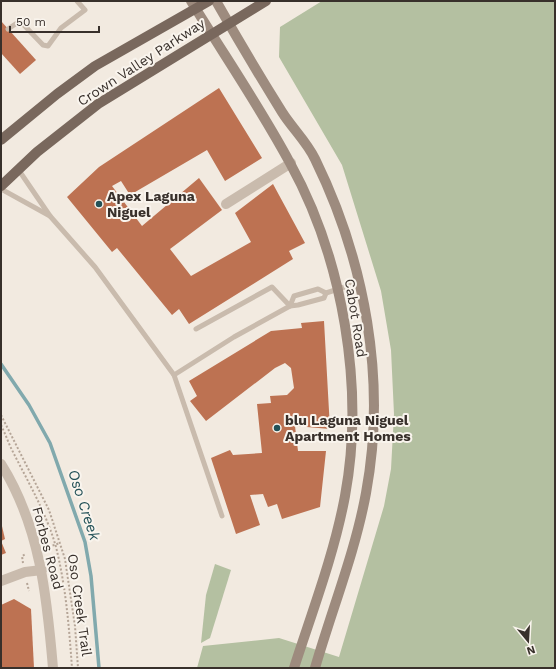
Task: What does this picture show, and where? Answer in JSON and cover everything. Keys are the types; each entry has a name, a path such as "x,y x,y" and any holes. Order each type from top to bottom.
{"main road":[{"name":"Crown Valley Parkway","path":"1,140 57,94 95,66 194,5 208,1"},
{"name":"Cabot Road","path":"216,1 283,113 314,156 340,216 356,263 366,311 372,359 373,397 371,453 366,492 351,558 315,668"},
{"name":"Crown Valley Parkway","path":"1,186 18,169 98,104 266,1"},
{"name":"Cabot Road","path":"194,5 291,163 306,195 335,275 346,333 351,379 350,455 345,496 331,551 294,668"}],"street":[{"path":"226,204 291,163"},
{"name":"Forbes Road","path":"1,464 16,492 29,524 42,570 46,588 53,668"},
{"path":"1,581 25,572 42,570"}],"lane":[{"path":"8,29 20,21 46,46 50,44 62,28 85,10 77,1"},
{"path":"18,169 50,216 95,267 174,375 222,516"},
{"path":"1,189 50,216"},
{"path":"174,375 234,337 290,306 324,298 326,294 360,282"},
{"path":"196,329 272,287 290,306"},
{"path":"290,306 294,296 318,289 326,294"}],"path":[{"name":"Oso Creek Trail","path":"1,415 49,510 65,559 75,626 78,668"}],"green space":[{"path":"322,1 555,1 555,668 197,668 203,646 279,638 339,657 384,506 391,469 394,414 391,350 381,291 342,165 279,57 280,27"},
{"path":"215,564 231,570 210,638 201,643 206,595"}],"building":[{"path":"1,21 36,60 20,74 1,53"},
{"name":"Apex Laguna Niguel","path":"219,88 262,158 225,181 207,150 130,195 121,181 112,186 142,226 199,178 222,210 170,249 191,276 251,242 235,213 273,184 305,243 289,251 293,259 189,324 179,309 172,315 117,248 112,252 67,197 99,167"},
{"name":"blu Laguna Niguel Apartment Homes","path":"324,321 330,429 295,426 298,451 326,451 320,507 282,519 277,504 268,507 263,494 250,495 260,525 236,534 211,458 230,450 233,455 262,453 257,404 271,403 270,396 287,395 294,388 291,368 285,363 275,368 206,421 190,401 197,396 189,381 271,331 302,328 301,323"},
{"path":"1,522 5,539 1,541"},
{"path":"1,541 6,553 1,555"},
{"path":"14,599 31,609 34,668 1,668 1,605"}],"waterway":[{"name":"Oso Creek","path":"1,364 29,405 50,443 85,542 91,576 99,668"}],"place":[{"name":"Apex Laguna Niguel","path":"99,204"},
{"name":"blu Laguna Niguel Apartment Homes","path":"277,428"}]}
